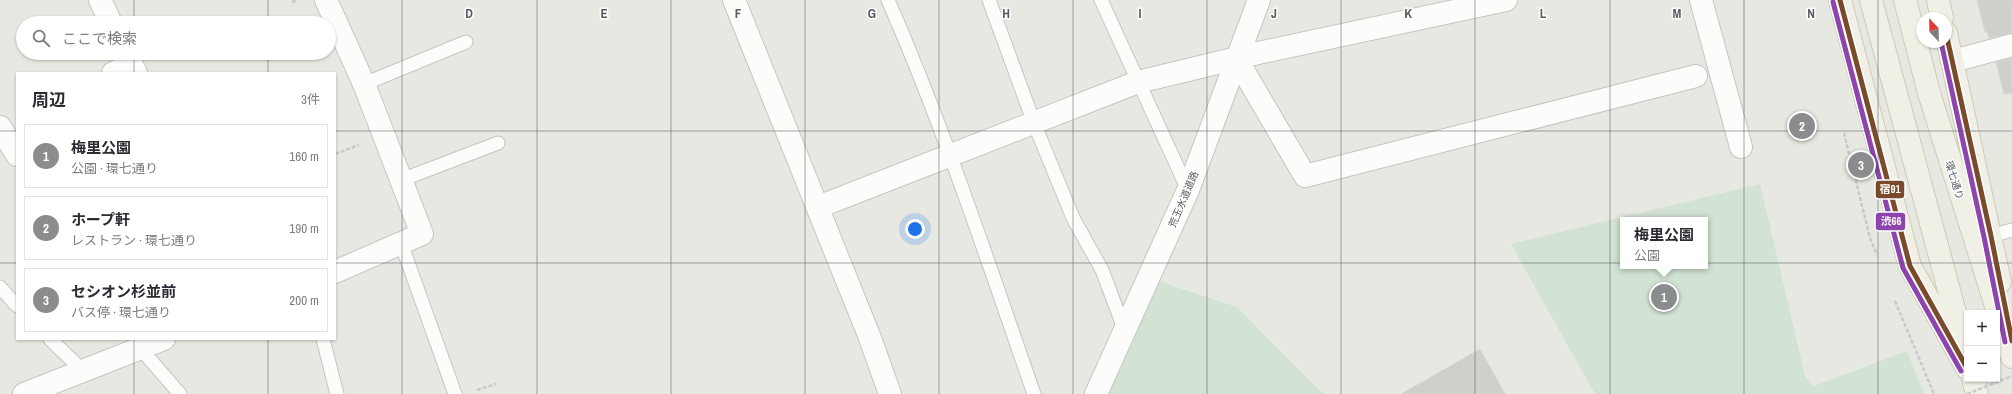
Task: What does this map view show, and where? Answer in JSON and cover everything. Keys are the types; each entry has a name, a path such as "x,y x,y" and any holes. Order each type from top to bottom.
{"main road":[{"path":"1840,0 1910,266 1964,363"},
{"path":"1871,0 1964,346"},
{"name":"環七通り","path":"1905,0 1929,93 2012,357"},
{"path":"1938,0 1941,12"},
{"path":"1950,48 1991,236 2012,342"},
{"path":"1974,382 1978,394"}],"street":[{"path":"100,0 108,16"},
{"path":"326,0 333,16"},
{"path":"734,0 870,338 890,394"},
{"name":"荒玉水道道路","path":"1096,394 1188,190 1236,58 1259,0"},
{"path":"818,207 1138,82 1236,58 1506,0"},
{"path":"1701,0 1741,147"},
{"path":"336,22 364,84 422,234 336,272"},
{"path":"1953,61 2012,45"},
{"path":"1236,58 1305,176 1696,76"},
{"path":"6,126 16,153"},
{"path":"24,394 82,371 137,344 159,340"}],"lane":[{"path":"888,0 910,50 949,155 1034,394"},
{"path":"989,0 1034,123 1073,218 1102,270 1125,331"},
{"path":"1101,0 1188,190"},
{"path":"364,84 466,42"},
{"path":"401,180 498,142"},
{"path":"1991,236 2012,230"},
{"path":"401,243 456,394"},
{"path":"0,287 16,305"},
{"path":"51,340 82,371"},
{"path":"323,340 337,394"},
{"path":"137,344 180,394"}],"path":[{"path":"292,2 297,0"},
{"path":"1967,394 2012,376"},
{"path":"471,392 496,384"}],"green space":[{"path":"1760,184 1805,376 1814,386 1907,351 1924,394 1595,394 1511,244 1620,218 1620,269 1708,269 1708,217 1623,217"},
{"path":"1152,279 1237,307 1323,394 1103,394"}],"building":[{"path":"1977,0 2012,0 2012,33 1989,38 1987,32 1985,32"},
{"path":"2012,58 2012,93 2004,94 1996,62"},
{"path":"1480,349 1505,394 1401,394"}],"transit line":[{"name":"宿91","path":"1840,0 1910,266 1964,363"},
{"name":"渋66","path":"1833,2 1903,268 1961,371"},
{"name":"渋66","path":"1942,48 1984,237 2005,342"},
{"name":"宿91","path":"1949,48 1991,236 2012,341"}],"place":[{"name":"ホープ軒","path":"1802,126"},
{"name":"セシオン杉並前","path":"1861,165"},
{"name":"梅里公園","path":"1664,297"}]}
